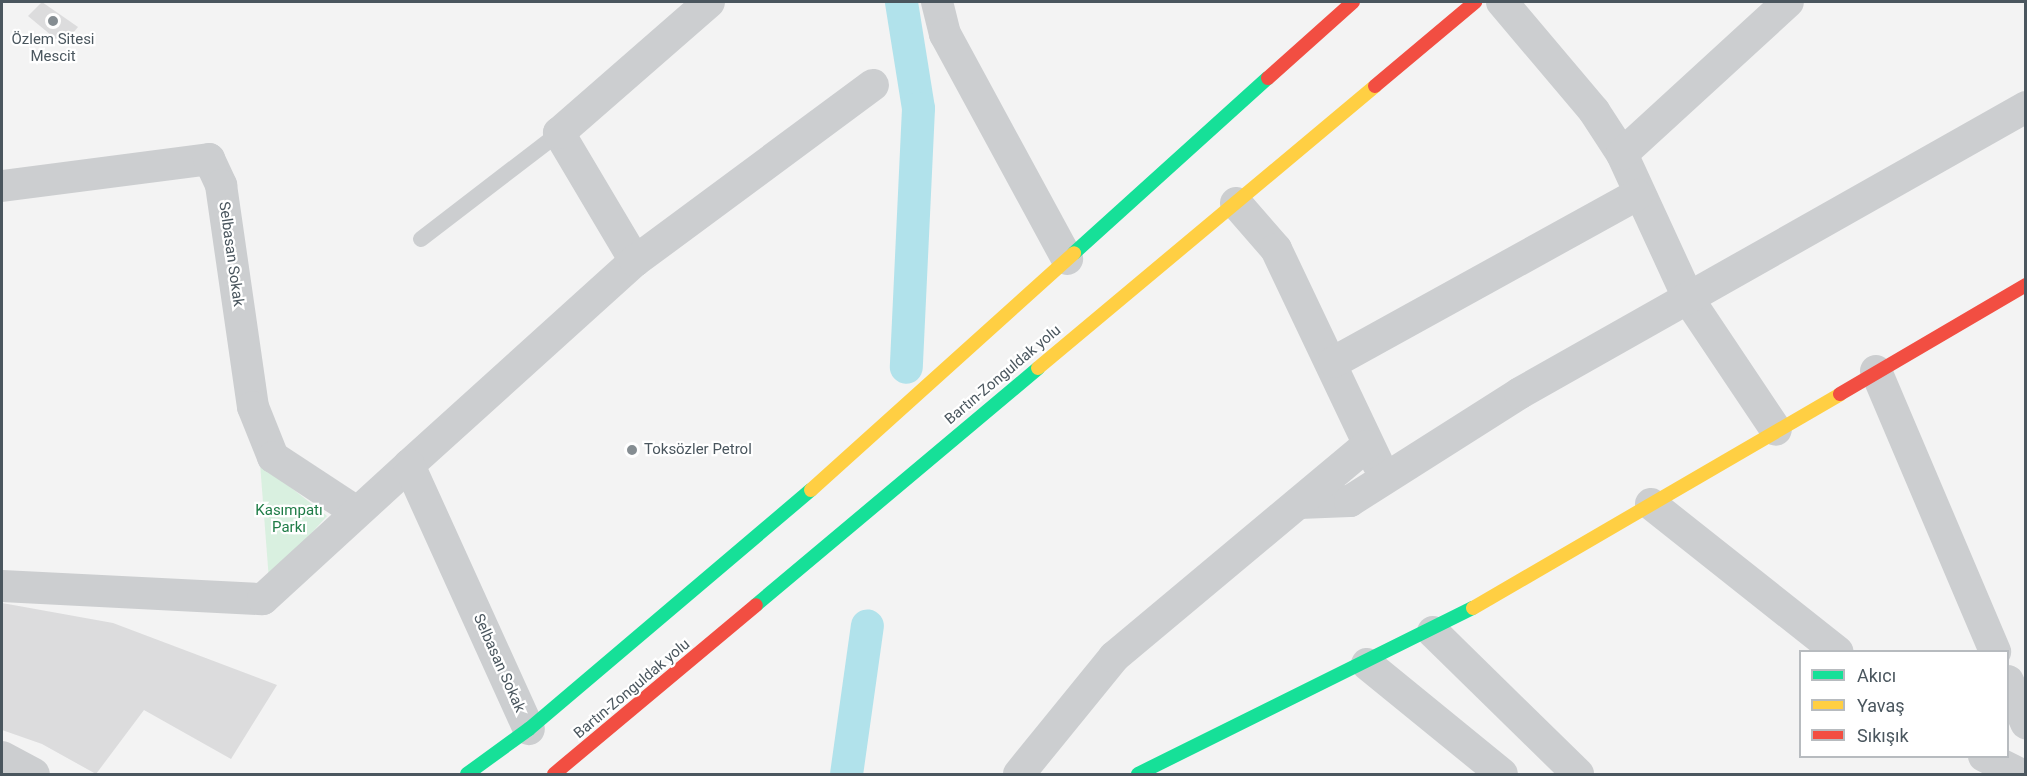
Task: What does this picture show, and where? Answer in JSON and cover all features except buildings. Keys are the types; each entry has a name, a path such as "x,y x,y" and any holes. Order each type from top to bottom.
{"main road":[{"path":"467,774 529,729 825,478 940,377 1067,259 1353,2"},
{"name":"Bartın-Zonguldak yolu","path":"554,774 1474,2"},
{"path":"1138,774 1433,632 2025,285"}],"street":[{"path":"635,261 559,133 709,2"},
{"path":"937,2 945,34 1067,259"},
{"path":"1502,2 1594,111 1622,154 1637,195 1689,300 1776,430"},
{"path":"1622,154 1788,2"},
{"path":"2,586 263,599 355,511 635,261 873,85"},
{"path":"1299,503 1350,501 1520,393 1689,300 2025,107"},
{"name":"Selbasan Sokak","path":"2,186 209,159 221,185 253,407 273,457 355,511"},
{"path":"1334,362 1637,195"},
{"path":"1236,203 1276,249 1334,362 1366,446 1388,477"},
{"path":"1876,371 1995,650"},
{"path":"1019,774 1114,657 1366,446"},
{"name":"Selbasan Sokak","path":"409,465 529,729"},
{"path":"1651,504 1837,650"},
{"path":"1433,632 1578,774"},
{"path":"1367,664 1502,774"},
{"path":"2009,686 2025,723"},
{"path":"2,757 34,774"},
{"path":"1987,758 2020,774"}],"lane":[{"path":"421,239 559,133"}],"green space":[{"name":"Kasımpatı Parkı","path":"260,463 327,516 269,580"}],"waterway":[{"path":"901,2 918,108 906,367"},
{"path":"846,774 867,625"}],"traffic: fast":[{"path":"1074,253 1268,78"},
{"path":"756,605 1038,368"},
{"path":"467,774 529,729 811,490"},
{"path":"1138,774 1473,608"}],"traffic: slow":[{"path":"1038,368 1375,86"},
{"path":"811,490 1074,253"},
{"path":"1473,608 1840,394"}],"traffic: jam":[{"path":"1268,78 1353,2"},
{"path":"1375,86 1475,2"},
{"path":"1840,394 2026,285"},
{"path":"554,774 756,605"}],"place":[{"name":"Özlem Sitesi Mescit","path":"53,21"},
{"name":"Toksözler Petrol","path":"632,450"}]}
